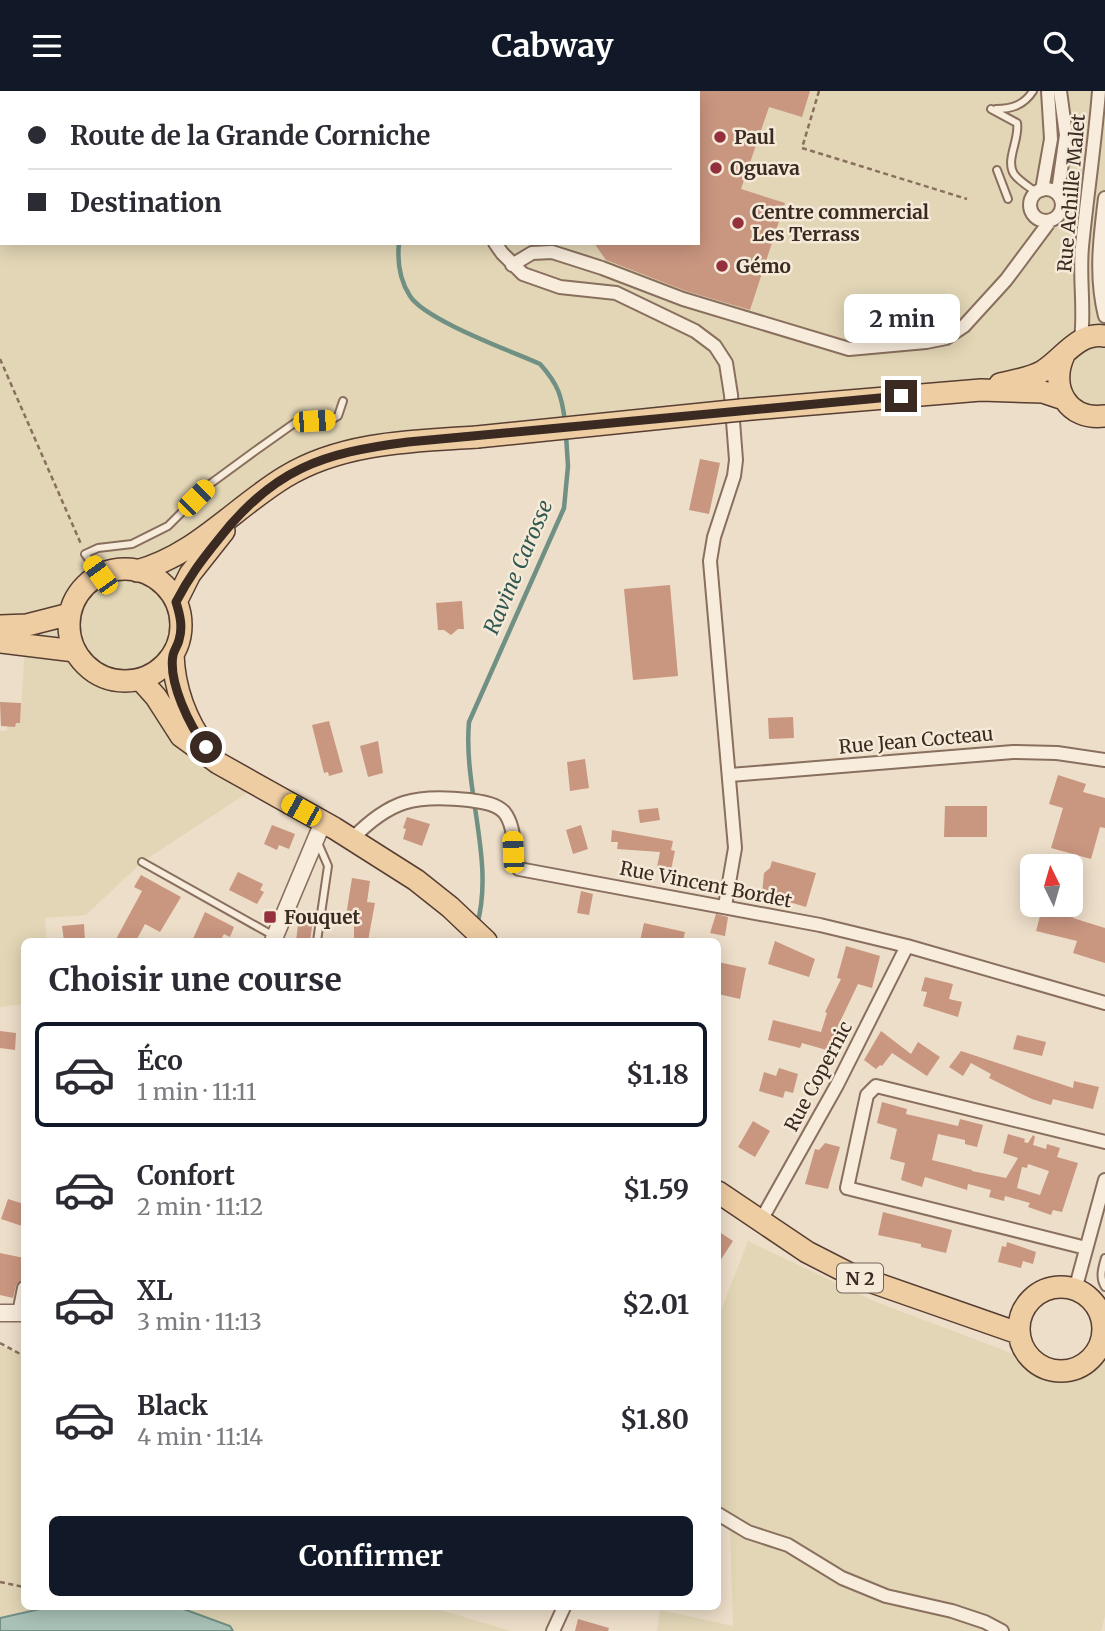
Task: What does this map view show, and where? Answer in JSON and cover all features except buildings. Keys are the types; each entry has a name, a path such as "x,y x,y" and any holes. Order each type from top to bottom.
{"main road":[{"path":"981,390 1041,372 1082,339 1105,336"},
{"path":"1064,355 1059,365 1058,377 1064,399"},
{"path":"137,571 156,566 181,554 288,475 341,453 366,447 741,409 981,390 1043,392 1064,399 1088,416 1105,417"},
{"path":"176,602 190,574 230,523 262,492"},
{"path":"125,569 137,571 160,582 176,602 181,631 173,655 164,665 140,679 115,680 103,677 82,661 75,651 70,639 70,614 81,591 100,575 125,569"},
{"path":"0,626 27,625 70,614"},
{"path":"0,642 75,651"},
{"path":"173,655 177,688 193,731 218,763"},
{"path":"140,679 156,697 181,737 319,830 352,839 416,880 483,938"},
{"name":"N 2","path":"721,1194 807,1252 852,1275 1018,1333"},
{"path":"1061,1287 1075,1290 1088,1298 1098,1309 1103,1339 1091,1357 1080,1366 1068,1371 1041,1366 1030,1358 1018,1333 1025,1307 1035,1296 1047,1290 1061,1287"}],"street":[{"path":"1031,248 1030,200 1039,191 1051,139 1048,91"},
{"name":"Rue Achille Malet","path":"1082,339 1082,250 1099,91"},
{"path":"1032,214 1040,221 1050,221 1061,211 1059,184 1066,135 1061,94"},
{"path":"1039,191 1052,190 1059,196"},
{"name":"Rue Achille Malet","path":"1105,198 1102,259 1105,316"},
{"path":"512,265 532,253 552,252 849,349 946,338 964,326 1031,248 1050,221"},
{"path":"497,245 512,265 540,282 616,293 695,331 715,346 726,363 736,460 734,477 714,537 710,561 734,848 725,906"},
{"name":"Rue Jean Cocteau","path":"730,775 1013,752 1057,753 1105,760"},
{"name":"Rue Vincent Bordet","path":"352,839 373,817 407,801 444,797 486,803 501,809 509,818 513,852 519,869 820,925 907,946 1105,1003"},
{"path":"274,938 319,830"},
{"name":"Rue Copernic","path":"760,1222 837,1085 907,946"},
{"path":"1086,1248 847,1188 867,1095 876,1086 1105,1142"},
{"path":"1075,1290 1102,1200 1105,1181"},
{"path":"0,1313 21,1313"},
{"path":"721,1516 748,1532 788,1545 842,1579 886,1596 952,1611 1002,1631"},
{"path":"553,1631 563,1610"}],"lane":[{"path":"1033,91 1016,106 991,109 1017,123 1019,132 1010,165 1015,175 1039,191"},
{"path":"997,170 1008,199"},
{"path":"100,575 85,554 98,548 132,544 168,526 210,484 255,451 296,422 333,419 338,415 343,401"},
{"path":"317,938 328,866 319,830"},
{"path":"142,862 272,938"},
{"path":"1105,1258 1102,1270 1105,1287"}],"path":[{"path":"819,91 802,148 967,199"},
{"path":"0,359 85,554"},
{"path":"0,1343 21,1354"},
{"path":"0,1583 21,1586"}],"shaded area":[{"path":"700,91 1105,91 1105,416 1043,392 341,453 230,523 176,602 181,631 179,642 164,673 218,763 258,786 142,862 86,915 45,918 47,938 21,938 21,1004 0,1007 0,731 6,731 7,726 15,727 16,723 20,722 25,647 0,642 0,245 700,245"},
{"path":"748,1241 876,1302 1006,1351 1044,1378 1068,1377 1105,1361 1105,1616 1101,1631 657,1631 660,1610 733,1626 730,1525 721,1519 721,1310"},
{"path":"0,1346 21,1353 21,1610 36,1610 0,1618"},
{"path":"36,1610 186,1610 230,1626 233,1631 0,1631 0,1618"},
{"path":"186,1610 440,1610 511,1631 233,1631 230,1626"}],"waterway":[{"name":"Ravine Carosse","path":"399,245 400,270 410,296 450,325 540,364 558,391 565,422"},
{"name":"Ravine Carosse","path":"477,925 482,901 481,850 470,773 469,722 564,508 568,466 566,435"}],"place":[{"name":"Paul","path":"720,137"},
{"name":"Oguava","path":"716,168"},
{"name":"Centre commercial Les Terrass","path":"738,223"},
{"name":"Gémo","path":"722,266"},
{"name":"Fouquet","path":"270,917"}],"route":[{"path":"206,747 193,731 177,688 173,655 179,642 181,623 176,602 190,574 230,523 262,492 288,475 341,453 366,447 741,409 901,396"}]}
